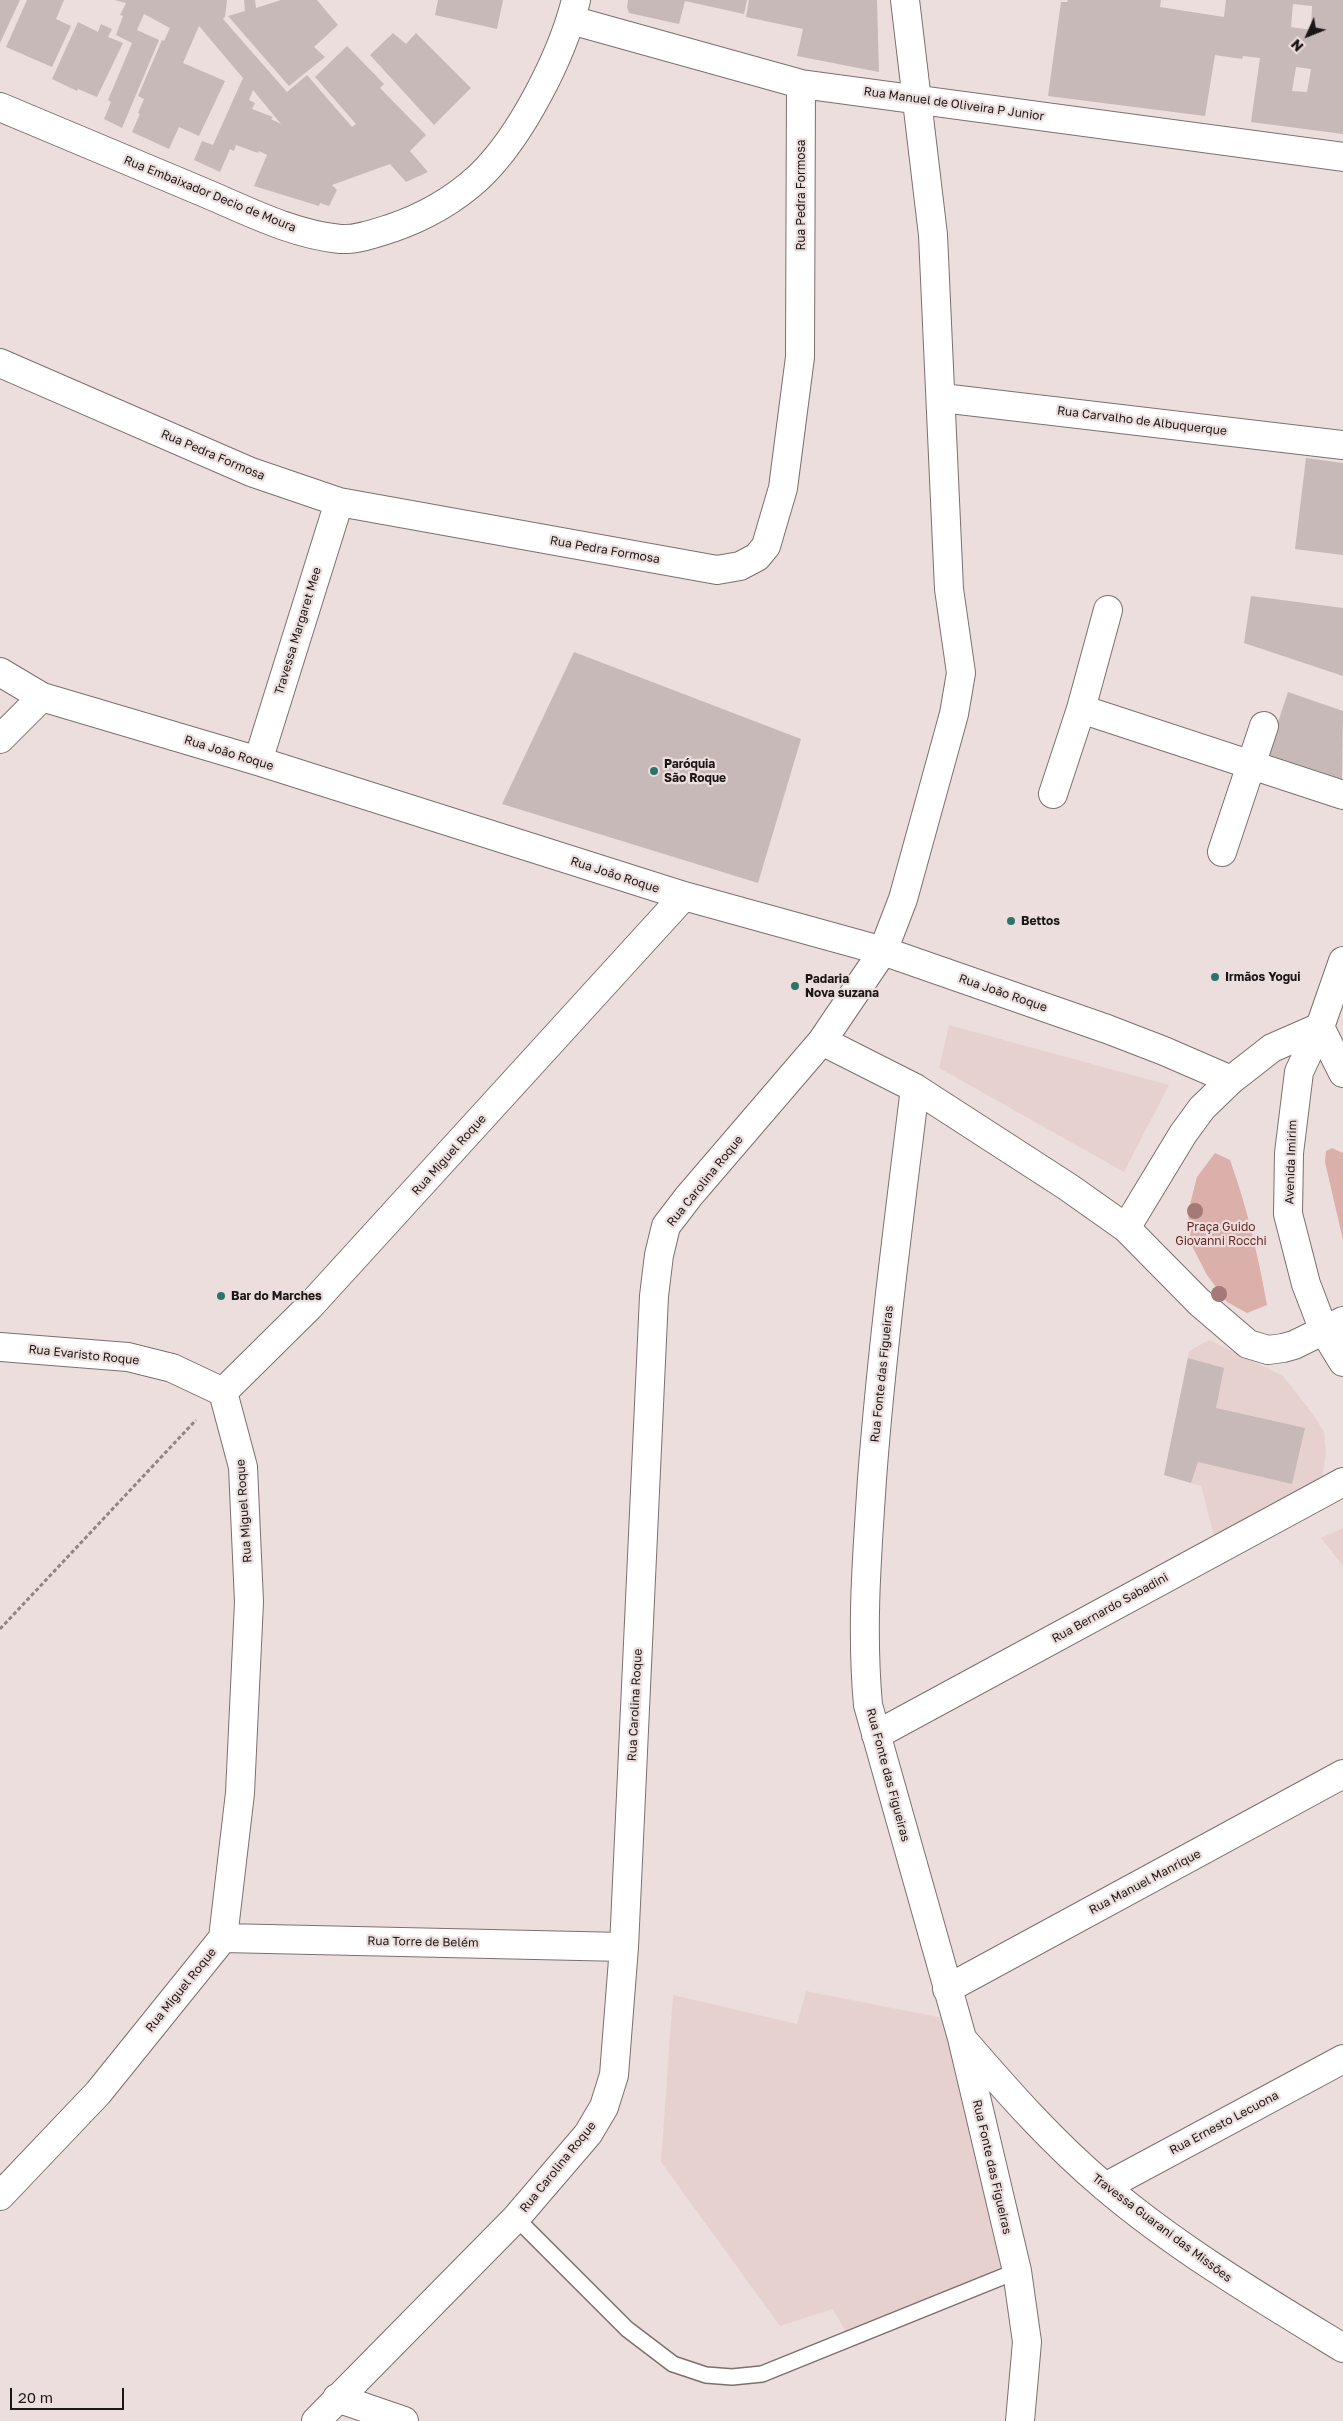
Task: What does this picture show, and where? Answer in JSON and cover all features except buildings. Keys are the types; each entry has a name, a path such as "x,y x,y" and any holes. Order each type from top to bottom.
{"street":[{"name":"Rua Carolina Roque","path":"316,2421 516,2218 588,2134 604,2107 614,2075 624,1947 653,1306 659,1255 666,1226 689,1196 822,1041 883,951 903,899 954,714 961,673 949,589 934,235 905,0"},
{"name":"Rua Manuel de Oliveira P Junior","path":"573,10 801,84 918,98 1343,157"},
{"name":"Rua Embaixador Decio de Moura","path":"0,107 288,228 342,239 372,234 410,222 446,203 479,176 510,139 538,95 573,10"},
{"name":"Rua Pedra Formosa","path":"0,363 250,472 339,502 717,570 740,566 756,556 766,546 783,488 800,357 801,84"},
{"name":"Rua Carvalho de Albuquerque","path":"942,398 1343,445"},
{"name":"Travessa Margaret Mee","path":"258,761 339,502"},
{"path":"1053,794 1081,709 1108,610"},
{"name":"Rua João Roque","path":"0,672 42,697 258,761 684,896 883,951 1107,1029 1231,1080"},
{"path":"0,739 42,697"},
{"path":"1081,709 1343,795"},
{"path":"1222,852 1264,726"},
{"name":"Rua Miguel Roque","path":"0,2196 98,2093 223,1938 240,1793 249,1602 243,1466 223,1392 323,1293 684,896"},
{"name":"Avenida Imirim","path":"1343,961 1320,1026 1299,1072 1294,1099 1289,1153 1288,1214 1306,1284 1334,1326 1343,1362"},
{"path":"1126,1228 1183,1134 1202,1108 1231,1080 1272,1048 1320,1026 1343,1073"},
{"path":"822,1041 915,1088 1068,1187 1126,1228 1199,1302 1248,1344 1268,1350 1283,1348 1334,1326"},
{"name":"Rua Fonte das Figueiras","path":"915,1088 879,1384 864,1594 863,1653 868,1705 962,2038 1017,2271 1027,2342 1020,2421"},
{"name":"Rua Evaristo Roque","path":"0,1347 128,1357 172,1368 223,1392"},
{"name":"Rua Bernardo Sabadini","path":"876,1735 1343,1482"},
{"name":"Rua Manuel Manrique","path":"947,1989 1343,1774"},
{"name":"Rua Torre de Belém","path":"223,1938 624,1947"},
{"name":"Travessa Guarani das Missões","path":"962,2038 1029,2116 1105,2187 1218,2272 1343,2348"},
{"name":"Rua Ernesto Lecuona","path":"1105,2187 1343,2060"},
{"path":"338,2398 404,2421"}],"lane":[{"path":"516,2218 627,2329 673,2364 706,2375 732,2377 762,2374 1017,2271"}],"path":[{"path":"0,1629 223,1392"}],"shaded area":[{"path":"949,1025 1169,1085 1124,1172 939,1068"},
{"path":"1209,1340 1283,1376 1312,1413 1324,1432 1326,1454 1322,1478 1215,1539 1201,1486 1164,1475 1189,1351"},
{"path":"1343,1528 1343,1566 1321,1538"},
{"path":"806,1991 948,2019 1016,2280 854,2347 833,2309 780,2326 661,2162 673,1995 797,2024"}],"green space":[{"path":"1332,1148 1343,1153 1343,1240 1325,1162 1326,1151"},
{"name":"Praça Guido Giovanni Rocchi","path":"1215,1153 1230,1160 1247,1213 1264,1286 1267,1305 1247,1313 1227,1302 1207,1275 1191,1244 1188,1212 1197,1177"}],"place":[{"name":"Paróquia São Roque","path":"654,771"},
{"name":"Bettos","path":"1011,921"},
{"name":"Irmãos Yogui","path":"1215,977"},
{"name":"Padaria Nova suzana","path":"795,986"},
{"name":"Bar do Marches","path":"221,1296"}]}
